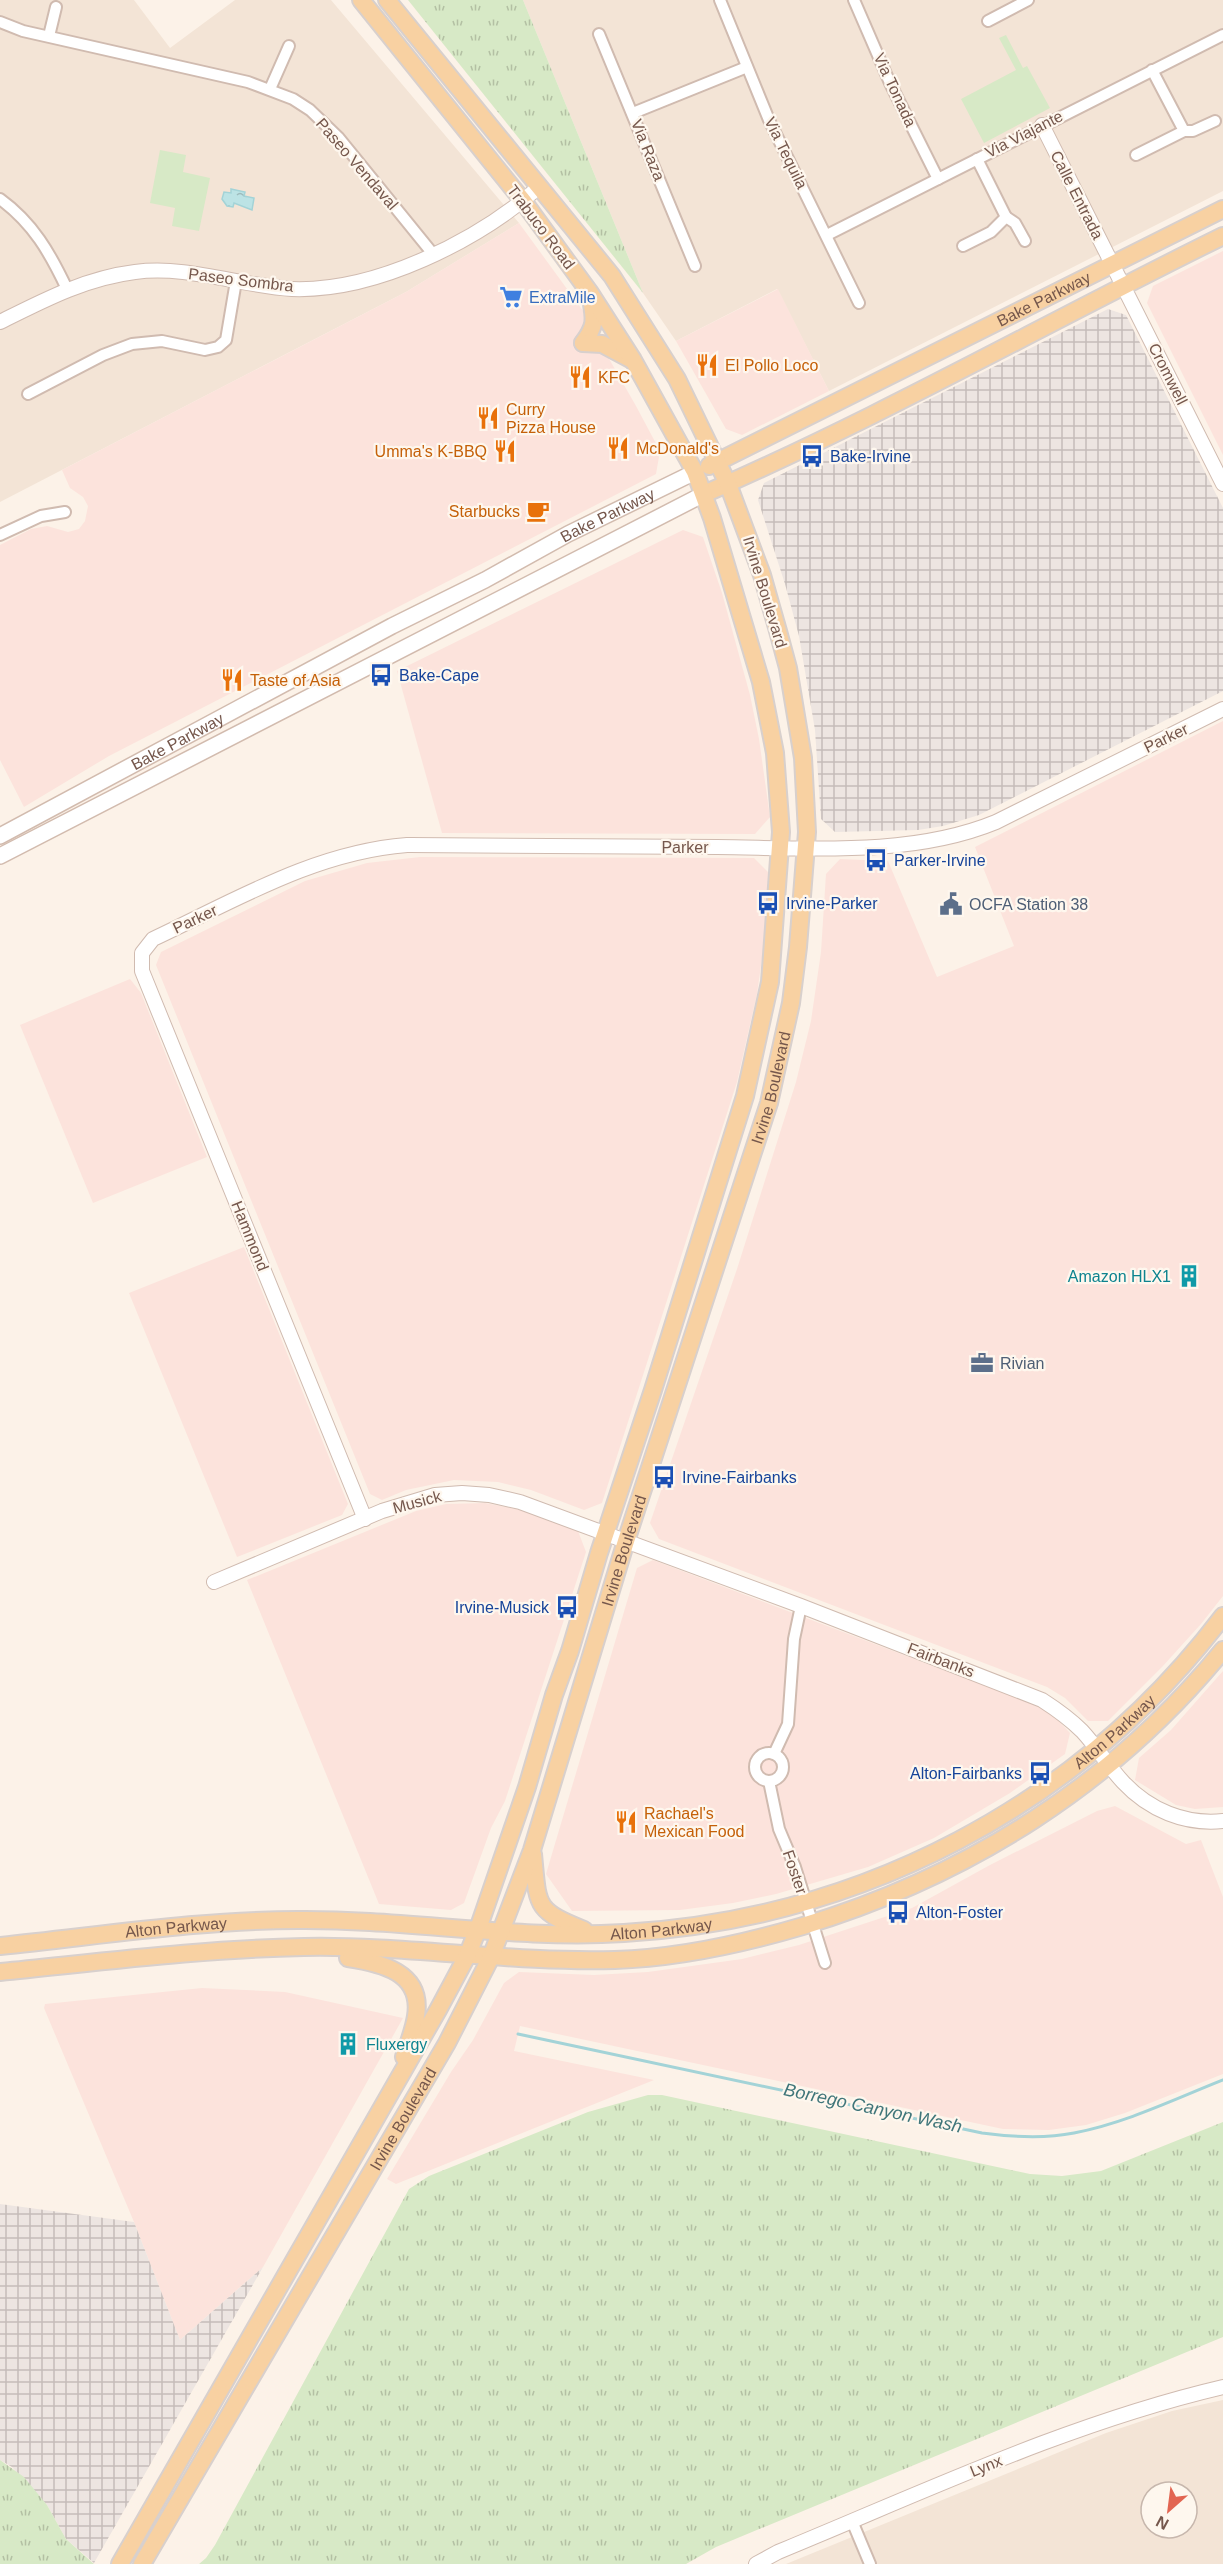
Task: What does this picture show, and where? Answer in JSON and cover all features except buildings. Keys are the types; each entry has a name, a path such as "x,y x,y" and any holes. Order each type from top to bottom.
{"main road":[{"name":"Trabuco Road","path":"361,0 523,201 590,293 633,360 695,472"},
{"name":"Trabuco Road","path":"387,0 612,276 678,379 718,462"},
{"name":"Bake Parkway","path":"0,836 576,530 718,462 1223,209"},
{"name":"Bake Parkway","path":"0,856 704,494 981,360 1223,236"},
{"path":"590,293 595,320 591,333 582,343 602,344 633,360"},
{"name":"Irvine Boulevard","path":"142,2564 447,2043 491,1957 532,1850 626,1541 769,1103 791,1003 798,946 806,848 803,758 788,668 762,575 718,462"},
{"name":"Irvine Boulevard","path":"120,2564 467,1956 530,1777 554,1695 570,1651 746,1096 770,982 781,848 776,753 761,682 704,494 695,472"},
{"name":"Alton Parkway","path":"0,1946 198,1925 285,1920 351,1920 478,1929 622,1933 694,1926 756,1916 806,1903 878,1879 945,1848 1034,1796 1096,1748 1161,1688 1223,1616"},
{"name":"Alton Parkway","path":"0,1972 270,1948 336,1947 564,1960 652,1957 724,1946 812,1923 878,1901 961,1864 1043,1815 1109,1765 1170,1709 1223,1650"},
{"path":"532,1850 536,1894 540,1905 552,1917 594,1934"},
{"path":"0,1957 32,1953 39,1947 40,1942"},
{"path":"270,1948 376,1962 396,1970 407,1979 416,2004 416,2016 388,2098"}],"street":[{"name":"Via Tequila","path":"720,0 769,120 859,303"},
{"name":"Via Tonada","path":"855,0 890,83 938,179"},
{"path":"988,21 1028,0"},
{"path":"49,36 56,7"},
{"name":"Paseo Vendaval","path":"0,22 49,36 248,82 293,99 326,124 433,254"},
{"name":"Via Raza","path":"599,34 695,266"},
{"name":"Via Viajante","path":"827,236 1223,35"},
{"path":"270,90 289,46"},
{"path":"633,113 747,67"},
{"path":"1152,70 1184,131"},
{"path":"1136,155 1184,131 1193,130 1215,120"},
{"name":"Calle Entrada","path":"1042,125 1112,265"},
{"path":"977,159 1006,217 1015,223 1025,241"},
{"name":"Paseo Sombra","path":"0,322 67,289 103,278 151,271 172,271 293,289 344,286 388,274 467,237 523,201 539,187"},
{"path":"0,199 18,213 36,233 49,251 67,289"},
{"path":"963,246 991,232 1006,217"},
{"name":"Cromwell","path":"1112,265 1223,484"},
{"path":"28,394 103,355 132,344 162,341 205,350 218,348 226,340 236,281"},
{"path":"0,535 41,516 65,512"},
{"name":"Parker","path":"142,953 153,939 295,872 343,855 375,848 407,845 806,848 914,843 976,830 1017,812 1223,709"},
{"name":"Hammond","path":"142,953 142,971 365,1519"},
{"name":"Musick","path":"214,1582 365,1519 435,1495 462,1493 520,1502 626,1541"},
{"name":"Fairbanks","path":"626,1541 1042,1700 1064,1714 1083,1732 1134,1792 1161,1811 1182,1819 1223,1821"},
{"path":"774,1754 788,1724 794,1639 801,1606"},
{"path":"763,1754 774,1754 782,1761 782,1772 779,1777 769,1781 759,1777 755,1767 759,1758 763,1754"},
{"name":"Foster","path":"769,1781 779,1829 795,1867 825,1963"},
{"name":"Lynx","path":"756,2564 778,2552 852,2521 1094,2423 1223,2387"},
{"path":"852,2521 870,2564"}],"shaded area":[{"path":"0,0 134,0 170,48 235,0 331,0 519,223 406,292 0,502"},
{"path":"523,0 1223,0 1223,191 829,391 777,289 676,341 643,293"},
{"path":"519,223 586,315 585,327 599,352 608,357 636,406 660,451 656,474 109,756 24,807 0,760 0,545 31,529 47,526 68,532 79,529 85,521 88,506 83,497 70,488 62,470 406,292"},
{"path":"1223,251 1223,455 1147,303 1153,286"},
{"path":"778,289 829,391 742,435 726,429 676,341"},
{"path":"1108,309 1126,315 1223,508 1223,691 979,815 943,826 918,830 835,832 821,819 815,730 799,636 758,500 764,483"},
{"path":"683,530 703,537 722,593 750,695 770,817 755,834 442,833 397,671"},
{"path":"1223,721 1223,1596 1162,1667 1108,1721 1088,1721 1065,1698 1047,1687 659,1539 650,1523 737,1269 796,1082 811,1021 821,952 826,874 840,859 888,861 937,977 1014,946 975,847"},
{"path":"420,857 754,858 769,873 764,944 757,994 737,1082 602,1503 584,1510 531,1490 498,1482 454,1480 406,1490 382,1500 370,1494 156,965 161,952 305,881 367,863"},
{"path":"130,979 141,993 207,1157 93,1203 20,1025"},
{"path":"244,1247 348,1504 342,1515 237,1557 129,1293"},
{"path":"485,1503 521,1510 578,1531 586,1552 505,1801 491,1828 464,1903 451,1910 379,1904 247,1580 416,1511 446,1504"},
{"path":"653,1560 1036,1705 1054,1716 1070,1733 1065,1754 1010,1793 934,1838 868,1867 776,1894 733,1903 680,1910 572,1911 546,1874 637,1568"},
{"path":"1223,1671 1223,1807 1195,1809 1176,1805 1135,1780 1139,1758 1171,1730"},
{"path":"1115,1806 1186,1844 1201,1840 1223,1897 1223,2074 1125,2113 1086,2125 1049,2130 1003,2129 520,2026 514,2051 654,2080 396,2184 387,2179 451,2072 473,2040 504,1983 519,1972 594,1975 648,1972 742,1959 799,1945 912,1908 990,1865 1097,1811"},
{"path":"202,1988 285,1992 403,2018 263,2267 180,2340 134,2222 44,2008 45,2004"},
{"path":"0,2204 134,2222 180,2340 263,2267 94,2563 66,2539 47,2505 12,2467 0,2460"},
{"path":"1223,2400 1223,2564 786,2564 1106,2433 1172,2411"}],"green space":[{"path":"408,0 523,0 643,293"},
{"path":"1006,35 1023,68 1027,66 1050,108 984,143 961,99 1016,70 999,38"},
{"path":"160,150 186,155 183,172 210,178 199,231 172,226 175,208 150,203"},
{"path":"648,2095 662,2095 1030,2174 1062,2176 1101,2171 1223,2122 1223,2337 716,2547 686,2564 199,2564 215,2545 409,2189 429,2176 588,2112"},
{"path":"0,2460 24,2477 47,2505 66,2539 94,2564 0,2564"}],"water":[{"path":"231,189 245,192 244,196 254,198 252,210 234,203 233,207 227,206 222,199 224,192 231,193"}],"waterway":[{"name":"Borrego Canyon Wash","path":"518,2034 982,2133 1016,2136 1040,2137 1093,2129 1150,2110 1223,2080"}],"place":[{"name":"ExtraMile","path":"511,297"},
{"name":"El Pollo Loco","path":"707,365"},
{"name":"KFC","path":"580,377"},
{"name":"Curry Pizza House","path":"488,418"},
{"name":"McDonald's","path":"618,448"},
{"name":"Umma's K-BBQ","path":"505,451"},
{"name":"Bake-Irvine","path":"812,456"},
{"name":"Starbucks","path":"538,511"},
{"name":"Bake-Cape","path":"381,675"},
{"name":"Taste of Asia","path":"232,680"},
{"name":"Parker-Irvine","path":"876,860"},
{"name":"Irvine-Parker","path":"768,903"},
{"name":"OCFA Station 38","path":"951,904"},
{"name":"Amazon HLX1","path":"1189,1276"},
{"name":"Rivian","path":"982,1363"},
{"name":"Irvine-Fairbanks","path":"664,1477"},
{"name":"Irvine-Musick","path":"567,1607"},
{"name":"Alton-Fairbanks","path":"1040,1773"},
{"name":"Rachael's Mexican Food","path":"626,1822"},
{"name":"Alton-Foster","path":"898,1912"},
{"name":"Fluxergy","path":"348,2044"}]}
